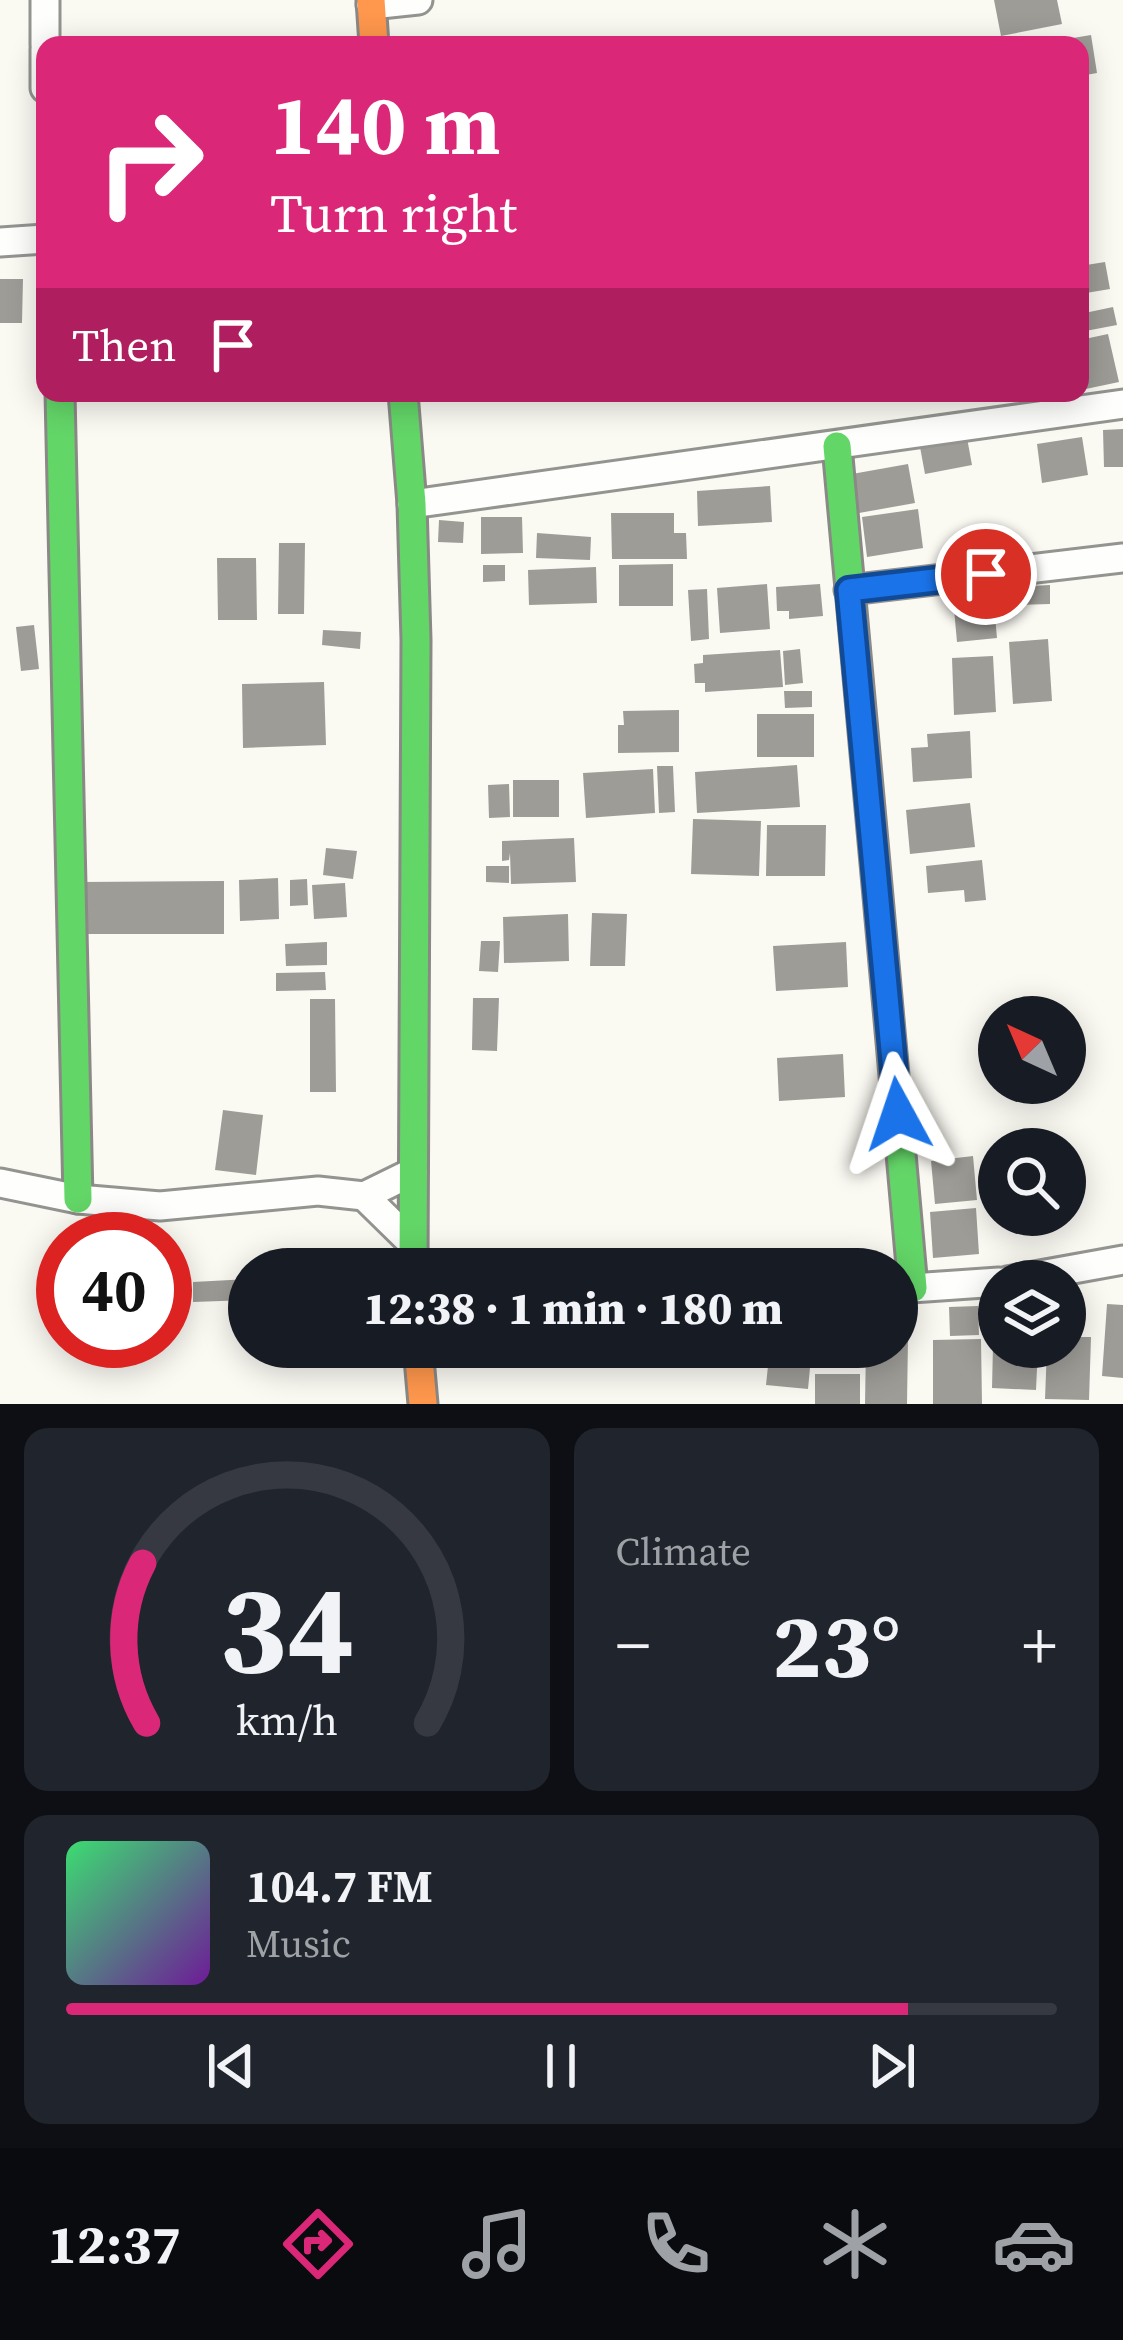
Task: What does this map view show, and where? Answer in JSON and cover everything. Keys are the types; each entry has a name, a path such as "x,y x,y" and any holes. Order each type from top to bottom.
{"street":[{"path":"44,0 45,36"},
{"path":"373,36 371,3 418,0"},
{"path":"0,242 36,239"},
{"path":"60,402 78,1199"},
{"path":"404,402 416,640 412,1248"},
{"path":"412,504 1123,404"},
{"path":"837,446 875,836 902,1248"},
{"path":"849,590 1123,558"},
{"path":"0,1183 78,1199 160,1206 318,1191 364,1196 412,1172"},
{"path":"364,1196 406,1248"},
{"path":"1086,1267 1123,1260"},
{"path":"918,1287 978,1284"},
{"path":"420,1368 423,1404"}],"building":[{"path":"994,0 1057,0 1062,24 1001,36"},
{"path":"1091,35 1097,73 1089,74 1089,36 1085,36"},
{"path":"1105,262 1110,289 1089,292 1089,265"},
{"path":"0,279 23,279 22,323 0,323"},
{"path":"1113,307 1117,325 1089,330 1089,312"},
{"path":"1108,334 1119,382 1089,388 1089,338"},
{"path":"1123,429 1123,467 1104,467 1103,430"},
{"path":"1082,437 1088,475 1042,483 1037,444"},
{"path":"967,438 972,465 925,474 920,447"},
{"path":"908,464 915,503 859,513 852,474"},
{"path":"770,486 772,522 698,526 697,491"},
{"path":"918,509 923,548 867,557 862,517"},
{"path":"611,513 674,513 674,533 686,533 687,559 612,559"},
{"path":"481,517 522,517 523,553 481,554"},
{"path":"439,520 464,522 463,543 438,542"},
{"path":"537,533 591,537 590,560 536,558"},
{"path":"279,543 305,543 304,614 278,614"},
{"path":"217,558 256,558 257,620 218,620"},
{"path":"673,564 673,606 619,606 619,565"},
{"path":"483,565 505,565 505,581 483,582"},
{"path":"596,567 597,603 529,605 528,570"},
{"path":"767,584 770,629 720,633 717,588"},
{"path":"820,584 823,616 789,619 789,611 777,611 776,587"},
{"path":"1050,585 1050,604 1012,605 1012,587"},
{"path":"707,589 709,639 691,641 688,590"},
{"path":"993,595 997,638 957,642 953,598"},
{"path":"34,625 39,669 21,671 16,627"},
{"path":"323,630 361,632 360,649 322,645"},
{"path":"1048,639 1052,701 1013,704 1009,642"},
{"path":"800,649 803,683 785,685 783,651"},
{"path":"780,650 783,687 705,692 705,683 695,683 694,664 703,663 703,655"},
{"path":"993,656 996,712 954,715 952,658"},
{"path":"324,682 326,745 243,748 242,684"},
{"path":"784,691 812,691 812,707 785,708"},
{"path":"679,710 679,752 618,753 623,711"},
{"path":"757,714 814,714 814,757 757,757"},
{"path":"970,731 972,778 913,782 911,748 928,747 927,734"},
{"path":"797,765 800,807 697,813 695,772"},
{"path":"657,766 673,766 675,812 659,813"},
{"path":"653,769 655,813 586,818 583,773"},
{"path":"513,780 559,780 559,817 513,817"},
{"path":"509,784 510,817 489,818 488,785"},
{"path":"970,803 975,847 910,854 906,810"},
{"path":"693,819 761,821 759,876 691,874"},
{"path":"767,825 826,825 825,876 766,876"},
{"path":"574,838 576,882 511,884 510,853 509,860 502,861 502,841"},
{"path":"326,848 357,851 353,879 323,875"},
{"path":"982,860 986,900 965,902 964,890 928,893 926,866"},
{"path":"486,866 509,866 509,883 486,882"},
{"path":"278,878 279,919 240,921 239,880"},
{"path":"307,879 308,905 290,906 290,880"},
{"path":"224,881 224,934 81,934 81,882"},
{"path":"345,883 347,917 314,919 312,885"},
{"path":"592,913 627,914 625,966 590,966"},
{"path":"568,914 569,961 504,963 503,917"},
{"path":"481,941 500,941 498,972 479,971"},
{"path":"327,942 327,965 286,966 285,944"},
{"path":"846,942 848,987 776,991 773,946"},
{"path":"325,972 326,990 276,991 276,973"},
{"path":"473,998 499,998 497,1051 472,1050"},
{"path":"310,999 335,999 336,1092 310,1092"},
{"path":"843,1054 845,1097 779,1101 777,1058"},
{"path":"223,1110 263,1115 256,1175 215,1170"},
{"path":"973,1156 977,1200 935,1204 931,1161"},
{"path":"976,1208 979,1254 933,1258 930,1212"},
{"path":"228,1280 228,1301 193,1302 193,1282"},
{"path":"1107,1304 1123,1305 1123,1378 1102,1376"},
{"path":"978,1306 978,1335 950,1336 949,1307"},
{"path":"1086,1337 1091,1337 1089,1400 1045,1399 1046,1368 1086,1368"},
{"path":"978,1339 982,1404 933,1404 933,1340"},
{"path":"768,1368 810,1368 808,1389 766,1385"},
{"path":"866,1368 908,1368 907,1404 865,1404"},
{"path":"992,1368 1037,1368 1036,1390 992,1388"},
{"path":"815,1374 860,1374 860,1404 815,1404"}],"traffic: fast":[{"path":"60,402 78,1199"},
{"path":"404,402 416,640 413,1248"},
{"path":"837,446 909,1248"}],"traffic: slow":[{"path":"371,0 373,36"},
{"path":"420,1368 423,1404"}],"route":[{"path":"898,1114 849,590 986,574"}]}
